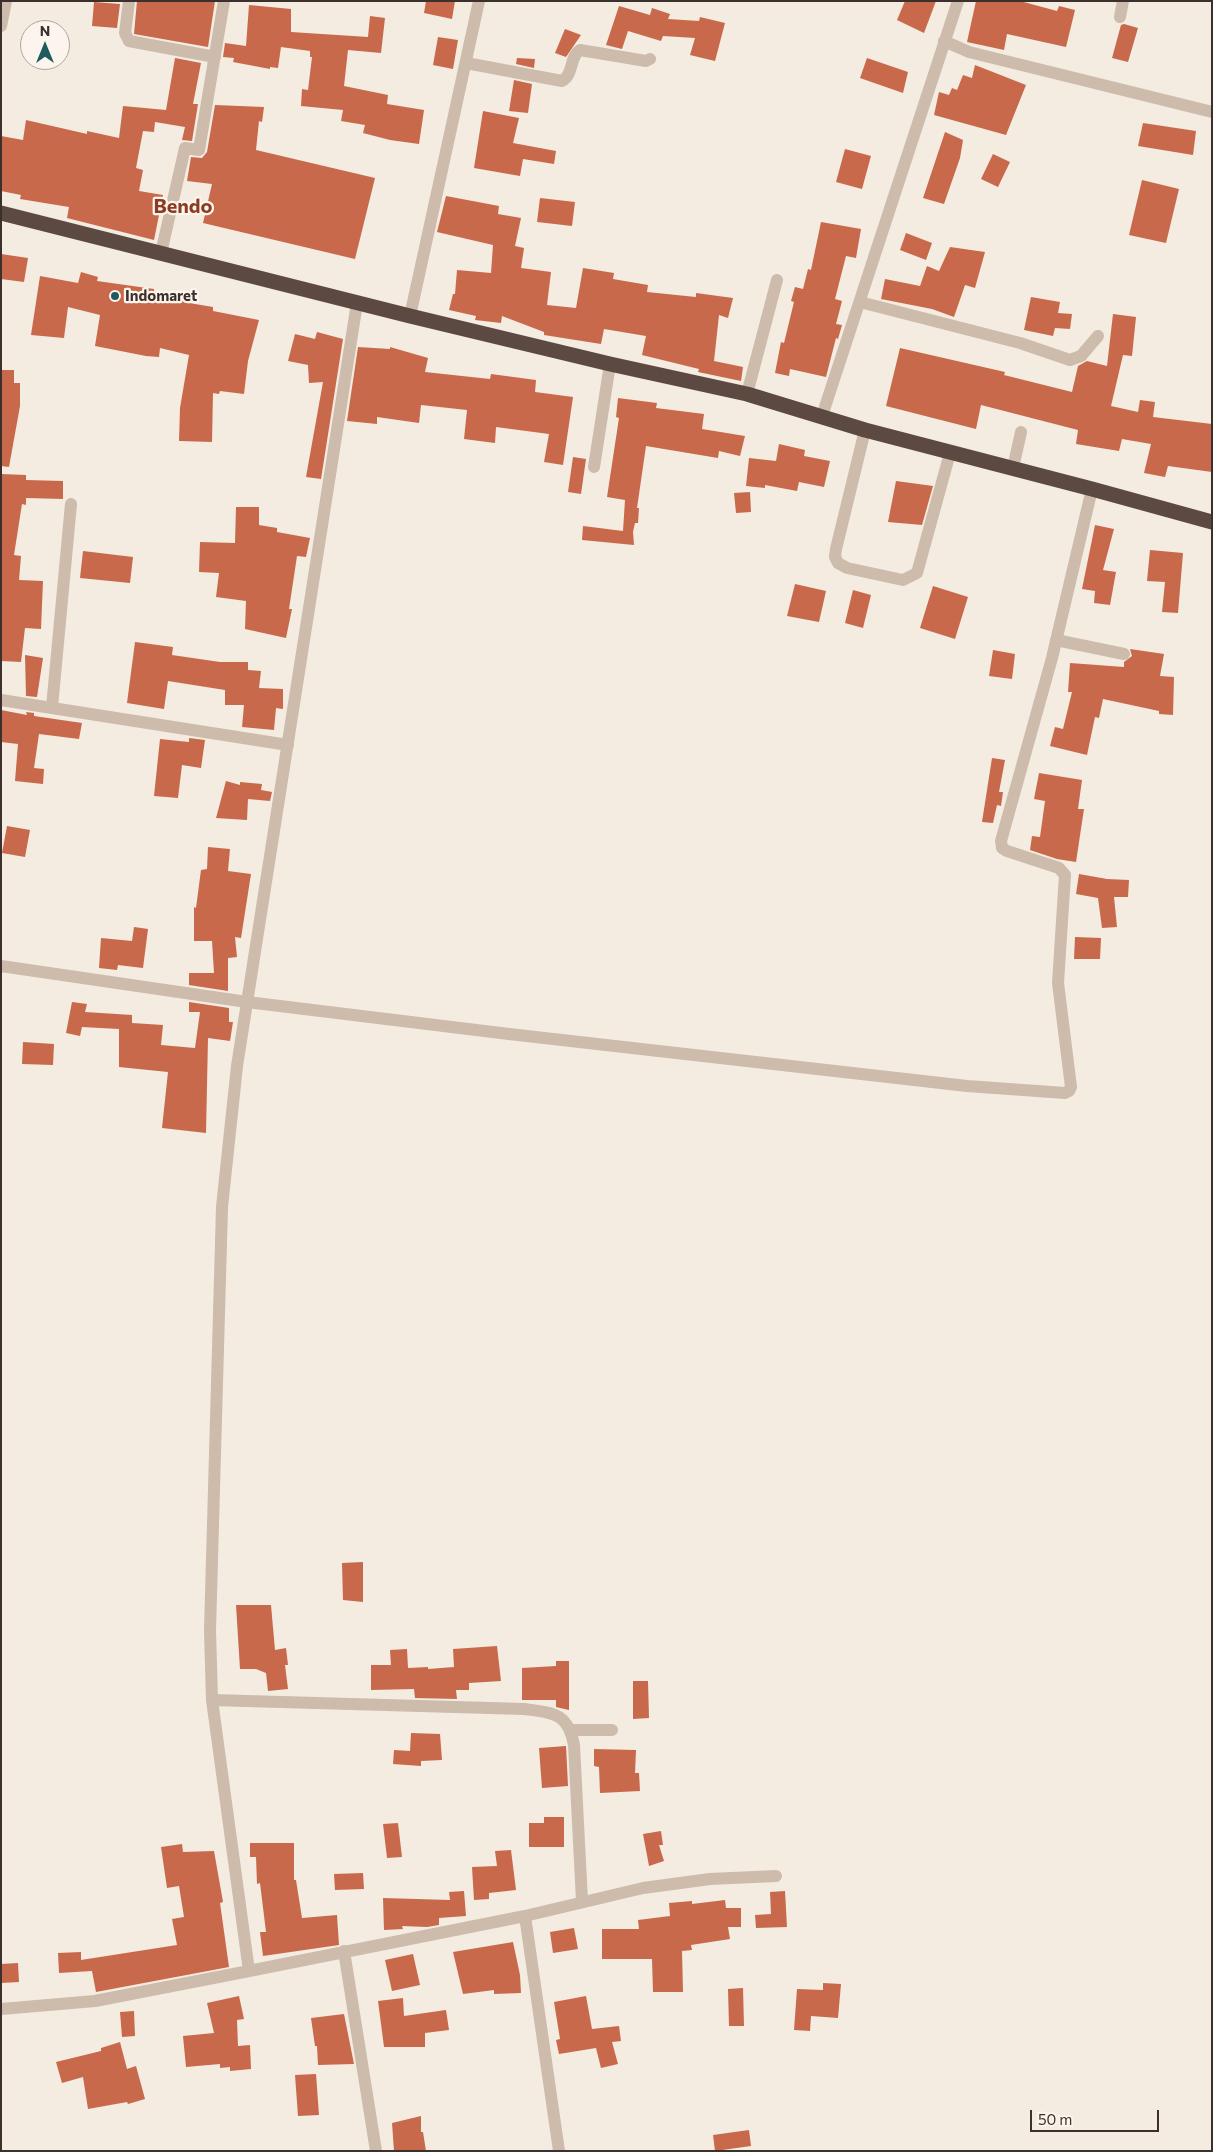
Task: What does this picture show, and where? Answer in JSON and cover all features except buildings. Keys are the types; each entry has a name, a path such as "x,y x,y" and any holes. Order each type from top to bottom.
{"highway":[{"path":"1,213 410,316 610,364 747,394 865,430 1212,522"}],"street":[{"path":"1,26 6,1"},
{"path":"129,1 124,33 129,41 215,57"},
{"path":"161,253 185,148 199,150 224,1"},
{"path":"410,316 479,1"},
{"path":"822,416 958,1"},
{"path":"1120,17 1123,1"},
{"path":"944,41 969,52 1212,112"},
{"path":"466,64 562,81 568,76 575,53 580,50 646,61 650,59"},
{"path":"747,394 777,280"},
{"path":"860,302 1020,343 1070,360 1081,356 1098,336"},
{"path":"249,1971 212,1700 210,1630 222,1207 237,1066 357,303"},
{"path":"594,467 610,364"},
{"path":"865,430 836,549 835,557 838,563 847,568 903,580 917,573 950,453"},
{"path":"1014,468 1021,432"},
{"path":"1,966 247,1002 967,1086 1065,1093 1071,1087 1058,983 1065,875 1059,868 1007,851 1002,848 1001,841 1056,640 1092,489"},
{"path":"52,707 71,504"},
{"path":"1056,640 1124,654"},
{"path":"1,700 288,746"},
{"path":"212,1700 524,1709 562,1718 571,1730 574,1745 582,1901"},
{"path":"571,1730 612,1730"},
{"path":"1,2009 95,2000 249,1971 525,1916 643,1888 720,1878 776,1876"},
{"path":"525,1916 559,2151"},
{"path":"344,1951 376,2151"}],"place":[{"name":"Indomaret","path":"115,296"}],"district":[{"name":"Bendo","path":"183,206"}]}
